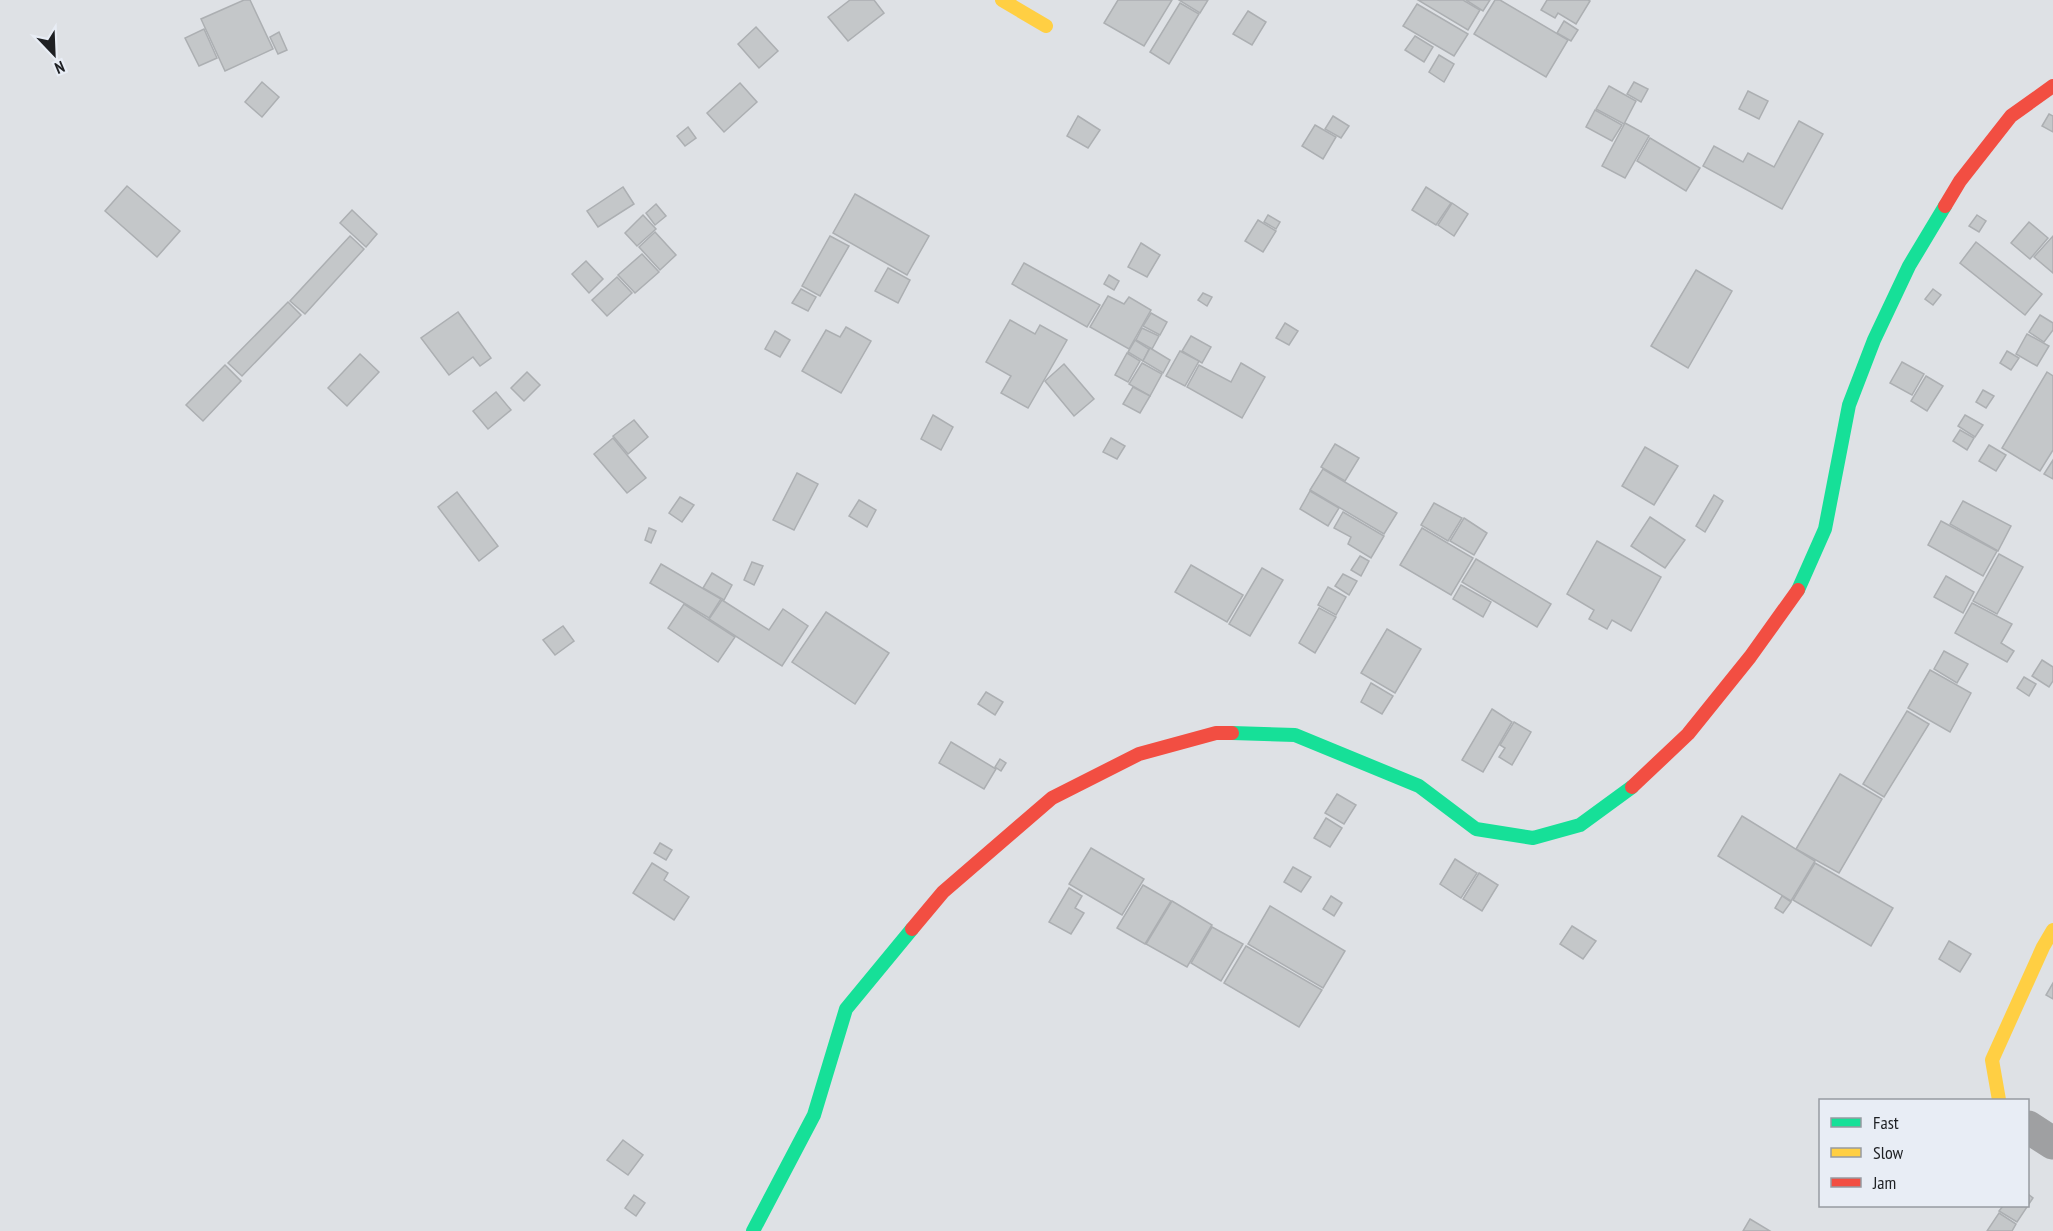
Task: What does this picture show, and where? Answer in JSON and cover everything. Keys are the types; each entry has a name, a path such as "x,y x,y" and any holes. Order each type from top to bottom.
{"street":[{"path":"1002,0 1046,26"},
{"path":"753,1231 814,1115 846,1009 943,892 1052,798 1139,754 1216,733 1295,735 1419,786 1476,829 1533,838 1580,825 1630,789 1688,734 1750,657 1795,596 1825,529 1849,405 1874,340 1909,266 1960,181 2011,116 2053,86"},
{"path":"1999,1099 1992,1060 2043,947 2053,930"},
{"path":"2029,1128 2053,1143"}],"building":[{"path":"244,0 250,0 273,49 225,71 201,19"},
{"path":"850,0 874,0 884,13 848,41 828,17"},
{"path":"1118,0 1172,0 1144,46 1104,23"},
{"path":"1179,0 1208,0 1200,13"},
{"path":"1418,0 1463,0 1480,10 1468,30"},
{"path":"1466,0 1490,0 1483,11"},
{"path":"1495,0 1500,0 1568,40 1546,77 1474,34"},
{"path":"1547,0 1590,1 1576,24 1558,13 1555,18 1541,10"},
{"path":"1180,3 1199,14 1169,64 1150,52"},
{"path":"1417,4 1468,34 1454,56 1403,26"},
{"path":"1248,11 1266,22 1252,45 1233,34"},
{"path":"1564,21 1578,30 1571,41 1557,33"},
{"path":"756,27 778,51 759,68 738,44"},
{"path":"204,29 217,58 199,66 185,38"},
{"path":"279,32 287,50 278,54 270,37"},
{"path":"1415,36 1433,47 1424,62 1405,50"},
{"path":"1439,55 1454,64 1444,82 1429,72"},
{"path":"262,82 279,97 262,117 245,102"},
{"path":"1634,82 1648,89 1641,102 1627,94"},
{"path":"740,83 757,102 724,132 707,113"},
{"path":"1609,86 1636,101 1624,124 1596,109"},
{"path":"1748,91 1768,101 1759,119 1739,109"},
{"path":"1595,110 1622,125 1612,141 1586,127"},
{"path":"2049,114 2053,116 2053,132 2042,126"},
{"path":"1078,116 1100,130 1088,148 1067,136"},
{"path":"1333,116 1349,126 1341,138 1325,129"},
{"path":"1799,121 1823,134 1782,209 1703,166 1714,146 1743,162 1748,153 1774,167"},
{"path":"1625,123 1649,136 1625,178 1602,166"},
{"path":"1315,125 1336,137 1323,159 1302,146"},
{"path":"688,127 696,138 685,146 677,136"},
{"path":"1650,138 1700,168 1686,191 1637,161"},
{"path":"127,186 180,231 157,257 105,211"},
{"path":"623,187 634,204 598,227 587,211"},
{"path":"1426,187 1451,203 1436,225 1412,210"},
{"path":"855,194 929,236 907,275 833,233"},
{"path":"1452,203 1468,214 1454,236 1438,225"},
{"path":"656,204 666,216 655,225 646,213"},
{"path":"352,210 377,234 366,247 340,223"},
{"path":"643,215 656,229 637,246 625,233"},
{"path":"1268,215 1280,222 1276,229 1264,222"},
{"path":"1977,215 1986,221 1979,232 1969,226"},
{"path":"1258,220 1276,231 1263,252 1245,241"},
{"path":"2029,222 2048,238 2030,259 2011,243"},
{"path":"655,232 676,255 660,270 639,247"},
{"path":"350,236 364,249 305,314 290,301"},
{"path":"830,236 849,246 820,296 802,286"},
{"path":"2053,236 2053,273 2034,257"},
{"path":"1976,242 2042,294 2025,315 1960,263"},
{"path":"1141,243 1160,255 1147,277 1128,267"},
{"path":"642,254 659,272 635,293 618,275"},
{"path":"586,261 603,279 589,293 572,274"},
{"path":"1024,263 1100,305 1087,327 1012,284"},
{"path":"888,268 910,280 898,303 875,291"},
{"path":"1696,270 1732,291 1688,368 1651,346"},
{"path":"1109,275 1119,281 1114,290 1104,284"},
{"path":"617,277 632,293 607,316 592,300"},
{"path":"801,289 816,297 808,311 792,303"},
{"path":"1933,289 1941,295 1933,305 1925,299"},
{"path":"1203,293 1212,297 1207,306 1198,300"},
{"path":"1108,296 1124,304 1129,297 1151,310 1129,349 1090,327"},
{"path":"288,302 301,315 242,376 228,363"},
{"path":"458,312 491,358 480,366 473,357 449,375 421,338"},
{"path":"1151,313 1167,322 1160,335 1143,326"},
{"path":"2040,315 2053,323 2053,330 2044,342 2029,332"},
{"path":"1010,320 1035,334 1040,325 1067,340 1028,408 1001,393 1011,376 986,362"},
{"path":"1285,323 1298,331 1289,345 1276,338"},
{"path":"846,327 871,341 841,393 802,371 826,330 840,337"},
{"path":"1142,328 1159,336 1152,349 1136,340"},
{"path":"775,331 790,340 780,357 765,349"},
{"path":"2027,334 2049,346 2037,366 2016,354"},
{"path":"1191,336 1211,347 1202,363 1182,351"},
{"path":"1135,340 1149,349 1143,361 1128,352"},
{"path":"1150,348 1170,360 1163,373 1143,361"},
{"path":"1180,351 1199,361 1185,386 1166,376"},
{"path":"2007,351 2019,358 2011,370 2000,363"},
{"path":"1127,353 1140,361 1128,382 1115,375"},
{"path":"360,354 379,372 347,406 328,388"},
{"path":"1902,362 1924,374 1912,395 1890,383"},
{"path":"1142,363 1162,374 1150,396 1129,384"},
{"path":"1241,363 1265,377 1242,418 1187,387 1199,365 1231,382"},
{"path":"1064,364 1094,399 1074,416 1045,381"},
{"path":"225,365 241,381 203,421 186,405"},
{"path":"527,372 540,385 524,401 511,388"},
{"path":"2047,372 2053,376 2053,450 2040,471 2002,448"},
{"path":"1926,376 1943,386 1927,411 1911,401"},
{"path":"1133,387 1150,396 1140,413 1123,404"},
{"path":"1983,390 1994,396 1986,408 1976,402"},
{"path":"496,392 511,410 488,429 473,411"},
{"path":"933,415 953,427 941,450 921,439"},
{"path":"1965,415 1983,425 1975,437 1958,426"},
{"path":"634,420 648,437 628,454 613,436"},
{"path":"1960,430 1974,438 1967,450 1953,441"},
{"path":"613,438 646,478 627,493 594,454"},
{"path":"1111,438 1125,446 1117,459 1103,452"},
{"path":"1335,444 1359,458 1345,481 1321,467"},
{"path":"1989,445 2006,455 1996,471 1979,461"},
{"path":"1645,447 1678,466 1654,505 1622,486"},
{"path":"2053,460 2053,479 2044,474"},
{"path":"1323,469 1397,513 1384,534 1310,490"},
{"path":"797,473 818,484 794,530 773,520"},
{"path":"1310,491 1339,508 1328,526 1300,509"},
{"path":"457,492 498,546 479,561 438,507"},
{"path":"1714,495 1723,501 1705,532 1696,526"},
{"path":"680,497 694,505 682,522 669,513"},
{"path":"859,500 876,510 867,527 849,516"},
{"path":"1963,501 2011,526 1998,551 1950,524"},
{"path":"1434,503 1462,518 1448,541 1421,525"},
{"path":"1343,512 1384,536 1371,558 1348,544 1351,537 1334,528"},
{"path":"1650,517 1685,540 1665,568 1631,546"},
{"path":"1464,518 1487,533 1474,555 1450,541"},
{"path":"1941,521 1997,551 1983,576 1928,545"},
{"path":"649,528 656,531 651,543 645,540"},
{"path":"1422,528 1473,558 1451,595 1400,565"},
{"path":"1597,541 1661,577 1631,631 1612,620 1607,629 1589,619 1594,610 1567,594"},
{"path":"1999,554 2023,567 1997,614 1973,601"},
{"path":"1360,556 1369,561 1361,576 1351,570"},
{"path":"1476,559 1551,604 1537,627 1462,582"},
{"path":"752,562 763,566 754,585 744,580"},
{"path":"661,564 721,599 709,618 650,583"},
{"path":"1191,565 1243,595 1227,622 1175,592"},
{"path":"1262,568 1283,580 1250,636 1229,624"},
{"path":"712,573 732,585 724,600 703,588"},
{"path":"1343,574 1357,581 1349,595 1335,586"},
{"path":"1946,576 1974,592 1963,613 1934,597"},
{"path":"1461,585 1491,602 1483,617 1453,599"},
{"path":"1328,587 1346,597 1336,615 1318,605"},
{"path":"722,600 769,630 783,609 808,626 782,666 709,619"},
{"path":"1972,603 2012,624 2001,643 2014,651 2007,662 1955,633"},
{"path":"684,604 735,637 718,662 668,628"},
{"path":"1319,608 1336,617 1315,653 1299,643"},
{"path":"826,612 889,653 855,704 792,662"},
{"path":"563,626 574,641 555,655 543,640"},
{"path":"1387,629 1421,649 1395,693 1361,673"},
{"path":"1944,651 1968,664 1957,683 1934,669"},
{"path":"2042,660 2053,667 2053,681 2049,687 2032,676"},
{"path":"1930,670 1971,693 1950,732 1908,708"},
{"path":"2024,677 2036,684 2029,696 2017,688"},
{"path":"1371,683 1393,696 1382,714 1361,702"},
{"path":"986,692 1003,702 995,715 978,704"},
{"path":"1492,709 1512,722 1483,772 1462,760"},
{"path":"1907,711 1929,724 1884,797 1863,784"},
{"path":"1514,722 1531,732 1512,765 1499,757 1505,748 1500,745"},
{"path":"951,742 996,769 984,789 939,763"},
{"path":"1000,759 1006,763 1001,771 995,767"},
{"path":"1840,774 1882,799 1839,873 1796,849"},
{"path":"1337,794 1356,805 1344,824 1325,813"},
{"path":"1742,816 1815,861 1791,901 1718,856"},
{"path":"1326,818 1342,828 1330,847 1314,838"},
{"path":"660,843 672,850 666,860 654,853"},
{"path":"1091,848 1144,879 1122,915 1069,884"},
{"path":"1455,859 1477,873 1461,898 1440,884"},
{"path":"652,863 668,873 664,880 689,897 674,920 633,893"},
{"path":"1815,863 1893,908 1871,946 1793,900"},
{"path":"1293,867 1311,877 1301,892 1284,882"},
{"path":"1479,873 1498,885 1482,911 1463,899"},
{"path":"1143,885 1171,901 1145,944 1117,928"},
{"path":"1069,888 1082,896 1075,908 1084,913 1071,934 1049,922"},
{"path":"1331,896 1342,903 1334,916 1323,909"},
{"path":"1782,896 1791,902 1783,913 1775,908"},
{"path":"1172,901 1212,925 1187,967 1146,944"},
{"path":"1270,906 1345,951 1323,988 1248,944"},
{"path":"1572,926 1596,941 1583,959 1560,944"},
{"path":"1212,927 1243,944 1221,981 1191,963"},
{"path":"1949,941 1971,954 1960,972 1939,959"},
{"path":"1246,946 1322,990 1299,1027 1224,983"},
{"path":"2053,983 2053,999 2046,995"},
{"path":"623,1140 643,1155 628,1175 607,1160"},
{"path":"634,1195 645,1203 636,1216 625,1208"},
{"path":"2002,1207 2027,1207 2017,1222 1999,1211"},
{"path":"1999,1213 2016,1224 2012,1231 1987,1231"},
{"path":"1750,1219 1770,1231 1743,1231"}],"traffic: fast":[{"path":"1798,590 1825,529 1849,405 1874,340 1909,266 1945,206"},
{"path":"1232,733 1295,735 1419,786 1476,829 1533,838 1580,825 1632,787"},
{"path":"753,1231 814,1115 846,1009 912,929"}],"traffic: slow":[{"path":"1002,0 1046,26"},
{"path":"1999,1099 1992,1060 2043,947 2053,930"}],"traffic: jam":[{"path":"1945,206 1960,181 2011,116 2053,86"},
{"path":"1632,787 1688,734 1750,657 1798,590"},
{"path":"912,929 943,892 1052,798 1139,754 1216,733 1232,733"}]}
